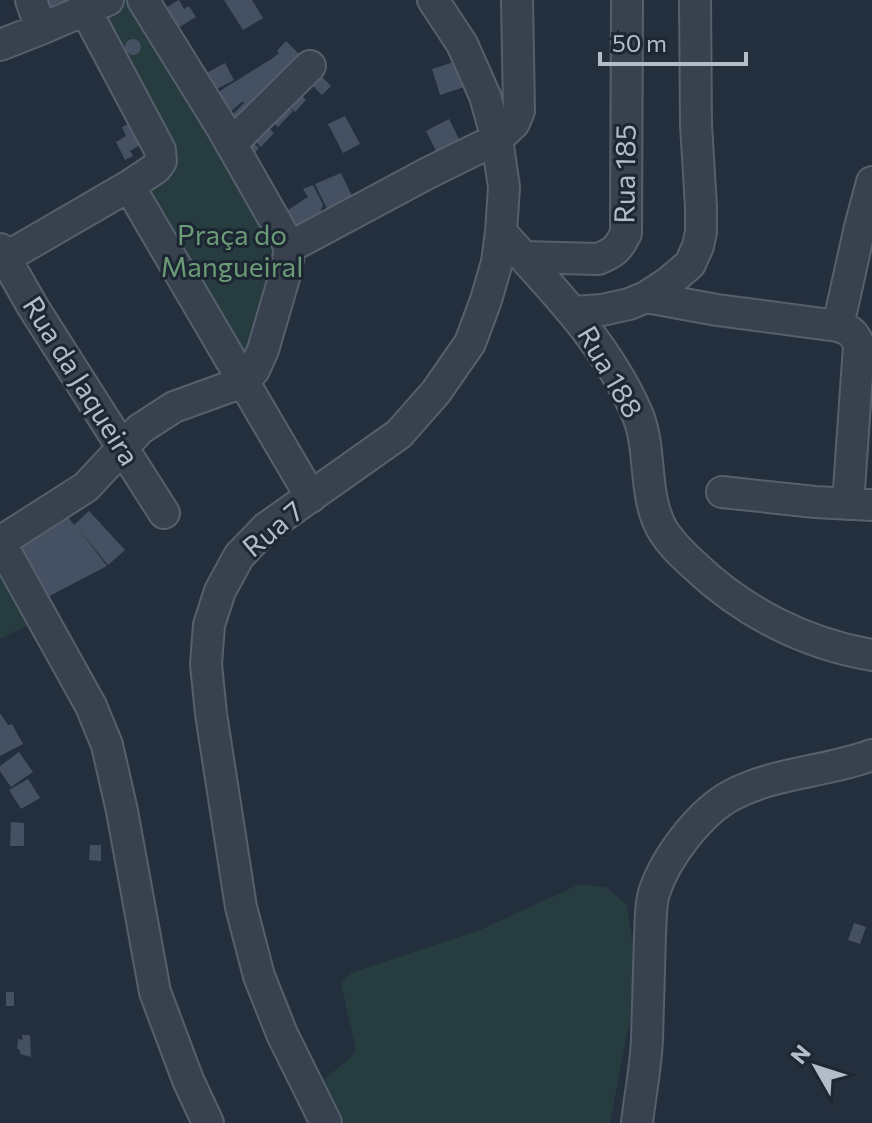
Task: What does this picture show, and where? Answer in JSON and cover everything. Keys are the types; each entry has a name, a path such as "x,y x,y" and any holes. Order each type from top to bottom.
{"street":[{"path":"31,0 41,29"},
{"path":"143,0 290,247 286,271 263,350 254,370 243,382 174,407 140,429 86,487 0,542 91,706 107,745 155,992 188,1080 208,1123"},
{"name":"Rua 7","path":"326,1123 282,1034 259,976 241,907 211,714 206,664 209,625 220,591 239,556 266,528 399,434 436,392 470,343 486,300 497,262 501,232 504,187 497,139 485,96 462,44 433,0"},
{"path":"290,247 497,139 514,123 519,111 517,0"},
{"name":"Rua 185","path":"524,257 598,259 619,248 626,233 627,0"},
{"path":"574,312 602,310 646,297 690,264 701,232 695,0"},
{"path":"0,45 97,5 160,150 161,161 156,168 129,186 2,253"},
{"path":"231,144 310,66"},
{"path":"838,326 872,182"},
{"path":"129,186 311,497"},
{"name":"Rua 188","path":"501,232 574,312 612,364 637,411 645,436 653,503 662,529 680,552 724,592 749,608 796,633 832,646 872,655"},
{"name":"Rua da Jaqueira","path":"2,253 164,513"},
{"path":"646,297 838,326 852,331 856,336 859,346 860,504 722,492"},
{"path":"637,1123 647,1042 654,894 671,857 712,808 730,796 756,784 872,755"}],"green space":[{"name":"Praça do Mangueiral","path":"120,0 144,0 296,249 243,382 129,186 170,163 89,17"},
{"path":"0,572 29,625 0,639"},
{"path":"580,884 606,887 627,905 633,946 631,1012 610,1123 333,1123 317,1085 356,1050 341,984 351,973 480,930"}],"building":[{"path":"45,0 69,0 70,2 49,11"},
{"path":"179,0 184,9 189,6 196,17 176,29 164,9"},
{"path":"224,0 252,0 263,18 243,30"},
{"path":"133,39 139,41 139,53 133,55 127,53 125,47 127,41"},
{"path":"286,41 307,62 298,72 288,64 300,76 288,88 274,77 286,90 243,132 259,148 249,159 221,126 243,101 227,115 215,94 273,58"},
{"path":"460,60 467,86 440,95 432,69"},
{"path":"225,63 234,80 211,92 203,75"},
{"path":"312,67 331,86 322,95 312,85 302,96 306,100 295,112 281,98"},
{"path":"280,98 293,111 278,127 265,114"},
{"path":"345,116 360,144 343,153 328,124"},
{"path":"260,119 274,133 261,147 246,133"},
{"path":"449,119 460,141 437,153 426,131"},
{"path":"130,123 142,144 130,151 133,156 125,160 116,142 126,136 122,127"},
{"path":"341,173 353,198 329,213 315,184"},
{"path":"313,185 323,205 319,216 300,227 288,218 288,210 308,197 303,189"},
{"path":"63,510 74,525 89,511 125,550 108,565 77,527 107,566 38,602 9,546"},
{"path":"0,713 8,725 12,724 23,744 0,756"},
{"path":"19,752 33,772 11,787 0,766"},
{"path":"28,779 40,798 21,809 9,790"},
{"path":"11,822 24,823 24,846 10,846"},
{"path":"90,845 101,845 101,861 89,860"},
{"path":"854,923 866,927 860,944 848,940"},
{"path":"6,992 14,992 14,1006 6,1006"},
{"path":"22,1035 30,1035 31,1057 20,1054 17,1049 18,1039 23,1040"}]}
